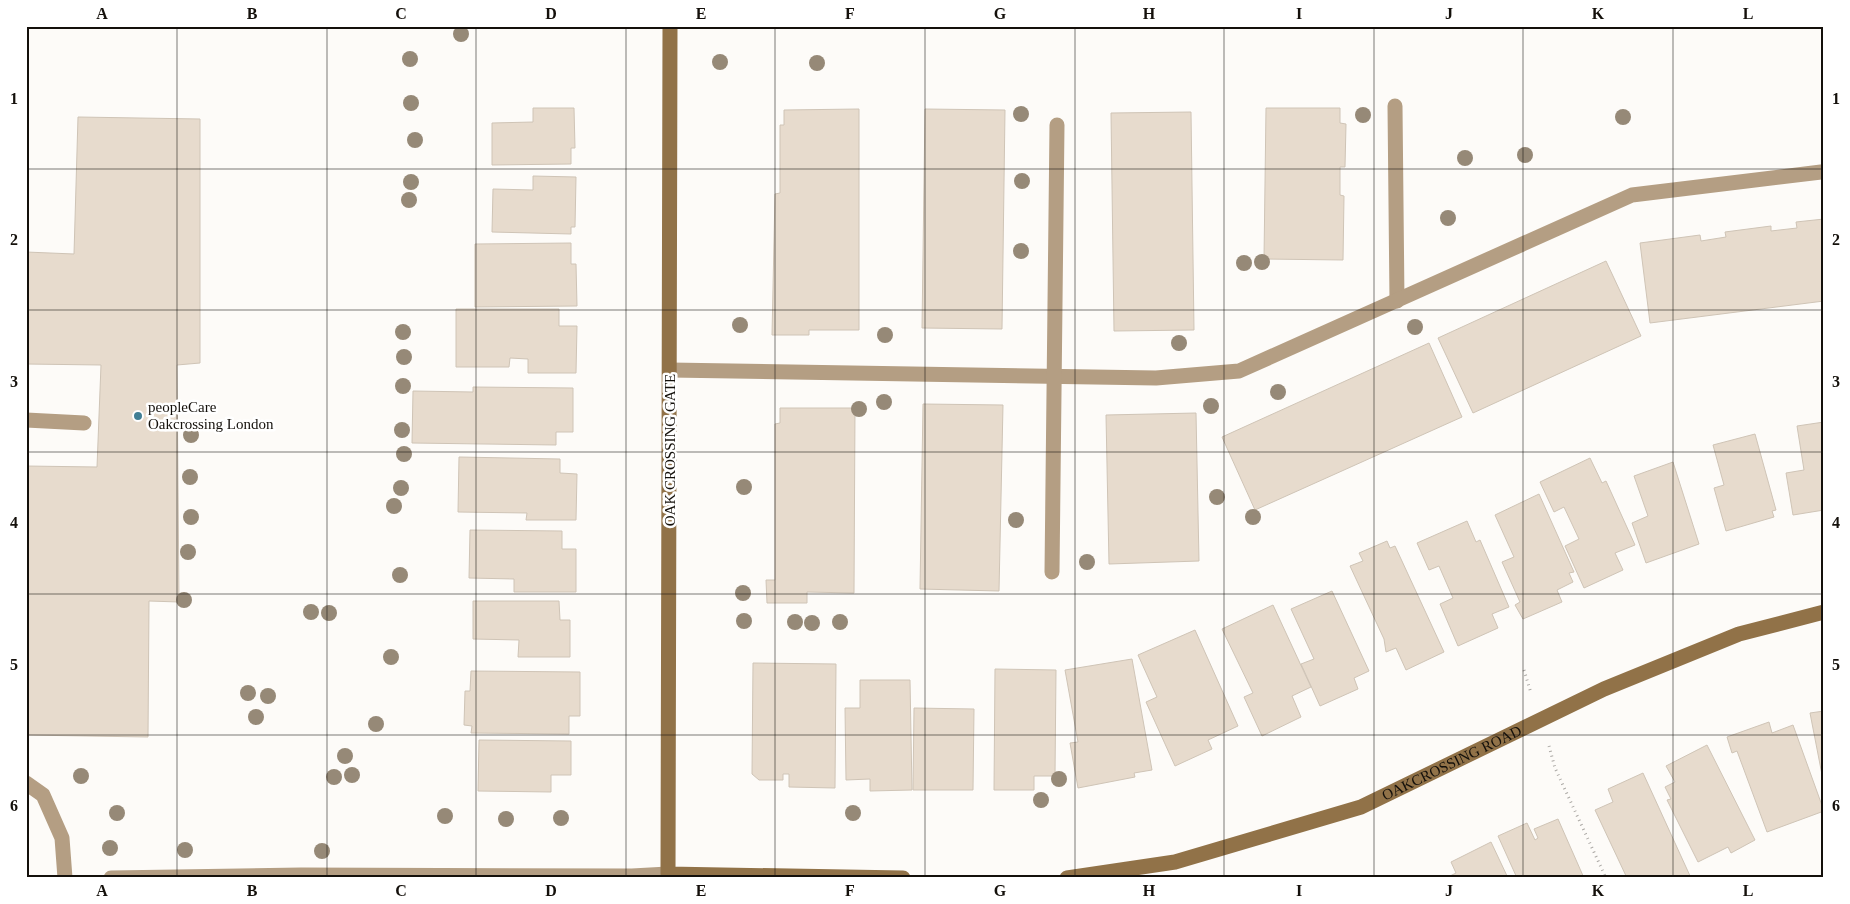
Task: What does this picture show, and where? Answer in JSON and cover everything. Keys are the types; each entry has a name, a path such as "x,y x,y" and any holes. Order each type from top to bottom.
{"street":[{"name":"OAK CROSSING GATE","path":"668,874 670,26"},
{"path":"1395,106 1397,301"},
{"path":"1052,572 1057,125"},
{"path":"670,370 1156,378 1239,371 1632,195 1821,172"},
{"path":"26,420 84,423"},
{"name":"OAKCROSSING ROAD","path":"1067,878 1175,862 1361,807 1604,689 1739,634 1824,612"},
{"path":"26,782 43,795 62,838 65,878"},
{"path":"111,878 291,875 632,876 668,874 903,878"}],"path":[{"path":"1524,670 1555,768 1606,878"}],"building":[{"path":"533,108 574,108 575,148 571,148 571,164 492,165 492,123 533,122"},
{"path":"1266,108 1340,108 1340,123 1346,124 1345,167 1340,167 1340,195 1344,196 1343,260 1264,259"},
{"path":"859,109 859,330 809,330 809,335 772,335 775,194 780,193 780,125 784,125 784,110"},
{"path":"925,109 1005,110 1002,329 922,328"},
{"path":"1191,112 1194,330 1114,331 1111,113"},
{"name":"peopleCare Oakcrossing London","path":"78,117 200,119 200,363 177,365 179,602 149,601 148,737 26,735 26,466 97,467 101,365 26,364 26,252 74,254"},
{"path":"533,176 576,177 575,227 571,227 571,234 492,232 493,189 533,190"},
{"path":"1824,219 1824,301 1650,323 1640,243 1700,235 1701,241 1726,237 1725,232 1771,226 1771,231 1797,228 1796,222"},
{"path":"571,243 571,264 576,264 577,306 475,307 475,244"},
{"path":"1606,261 1641,336 1473,413 1438,338"},
{"path":"456,309 559,309 559,326 577,326 576,373 528,373 528,359 510,358 509,367 456,367"},
{"path":"1429,343 1462,417 1255,510 1222,437"},
{"path":"473,387 573,388 573,432 556,432 556,445 412,443 413,391 473,392"},
{"path":"923,404 1003,405 999,591 920,589"},
{"path":"780,408 855,408 854,593 807,592 807,603 767,603 766,580 775,580 775,424 780,423"},
{"path":"1196,413 1199,561 1109,564 1106,415"},
{"path":"1824,422 1824,510 1793,515 1786,473 1804,470 1797,426"},
{"path":"1755,434 1776,510 1772,511 1774,517 1726,531 1714,488 1724,485 1713,445"},
{"path":"459,457 560,459 560,473 577,474 576,520 526,520 527,513 458,512"},
{"path":"1590,458 1602,483 1606,481 1635,545 1615,553 1623,570 1584,588 1565,546 1579,539 1564,507 1554,512 1540,482"},
{"path":"1673,462 1699,544 1646,563 1632,523 1648,516 1634,476"},
{"path":"1539,494 1574,572 1569,573 1573,582 1557,590 1562,602 1523,619 1515,605 1520,602 1502,562 1514,557 1495,515"},
{"path":"1467,521 1476,542 1480,540 1509,607 1492,614 1498,628 1458,646 1440,604 1453,598 1439,566 1429,570 1417,543"},
{"path":"470,530 562,531 562,549 576,549 576,592 514,592 514,579 469,578"},
{"path":"1387,541 1390,548 1395,546 1444,652 1406,670 1396,648 1386,652 1384,639 1350,566 1363,561 1359,553"},
{"path":"1332,591 1369,671 1354,678 1358,689 1320,706 1301,664 1314,659 1291,609"},
{"path":"473,601 559,601 560,620 570,620 570,657 518,657 519,640 473,639"},
{"path":"1273,605 1311,687 1292,696 1301,717 1262,736 1244,697 1253,693 1222,629"},
{"path":"1195,630 1238,726 1208,740 1212,749 1175,766 1146,702 1157,697 1138,655"},
{"path":"1132,659 1152,770 1134,773 1135,777 1078,788 1070,743 1078,742 1065,670"},
{"path":"753,663 836,664 835,788 789,787 789,774 783,774 783,780 759,780 752,774"},
{"path":"995,669 1056,670 1055,776 1034,776 1034,790 994,790"},
{"path":"471,671 580,672 580,716 569,716 569,734 471,733 472,726 464,725 465,691 470,691"},
{"path":"860,680 910,680 912,790 870,791 870,779 846,780 845,708 860,708"},
{"path":"914,708 974,709 973,790 913,790"},
{"path":"1824,711 1824,785 1810,713"},
{"path":"1769,722 1772,733 1793,725 1824,811 1767,832 1737,751 1732,753 1727,737"},
{"path":"479,740 571,741 571,775 551,775 551,792 478,791"},
{"path":"1707,745 1755,840 1731,853 1728,847 1698,862 1667,800 1671,799 1665,787 1675,782 1666,766"},
{"path":"1643,773 1691,878 1627,878 1595,810 1613,802 1608,789"},
{"path":"1558,819 1584,878 1517,878 1498,836 1527,823 1535,840 1538,838 1534,829"},
{"path":"1491,842 1508,878 1446,878 1456,873 1451,862"}],"place":[{"name":"peopleCare Oakcrossing London","path":"138,416"}]}
